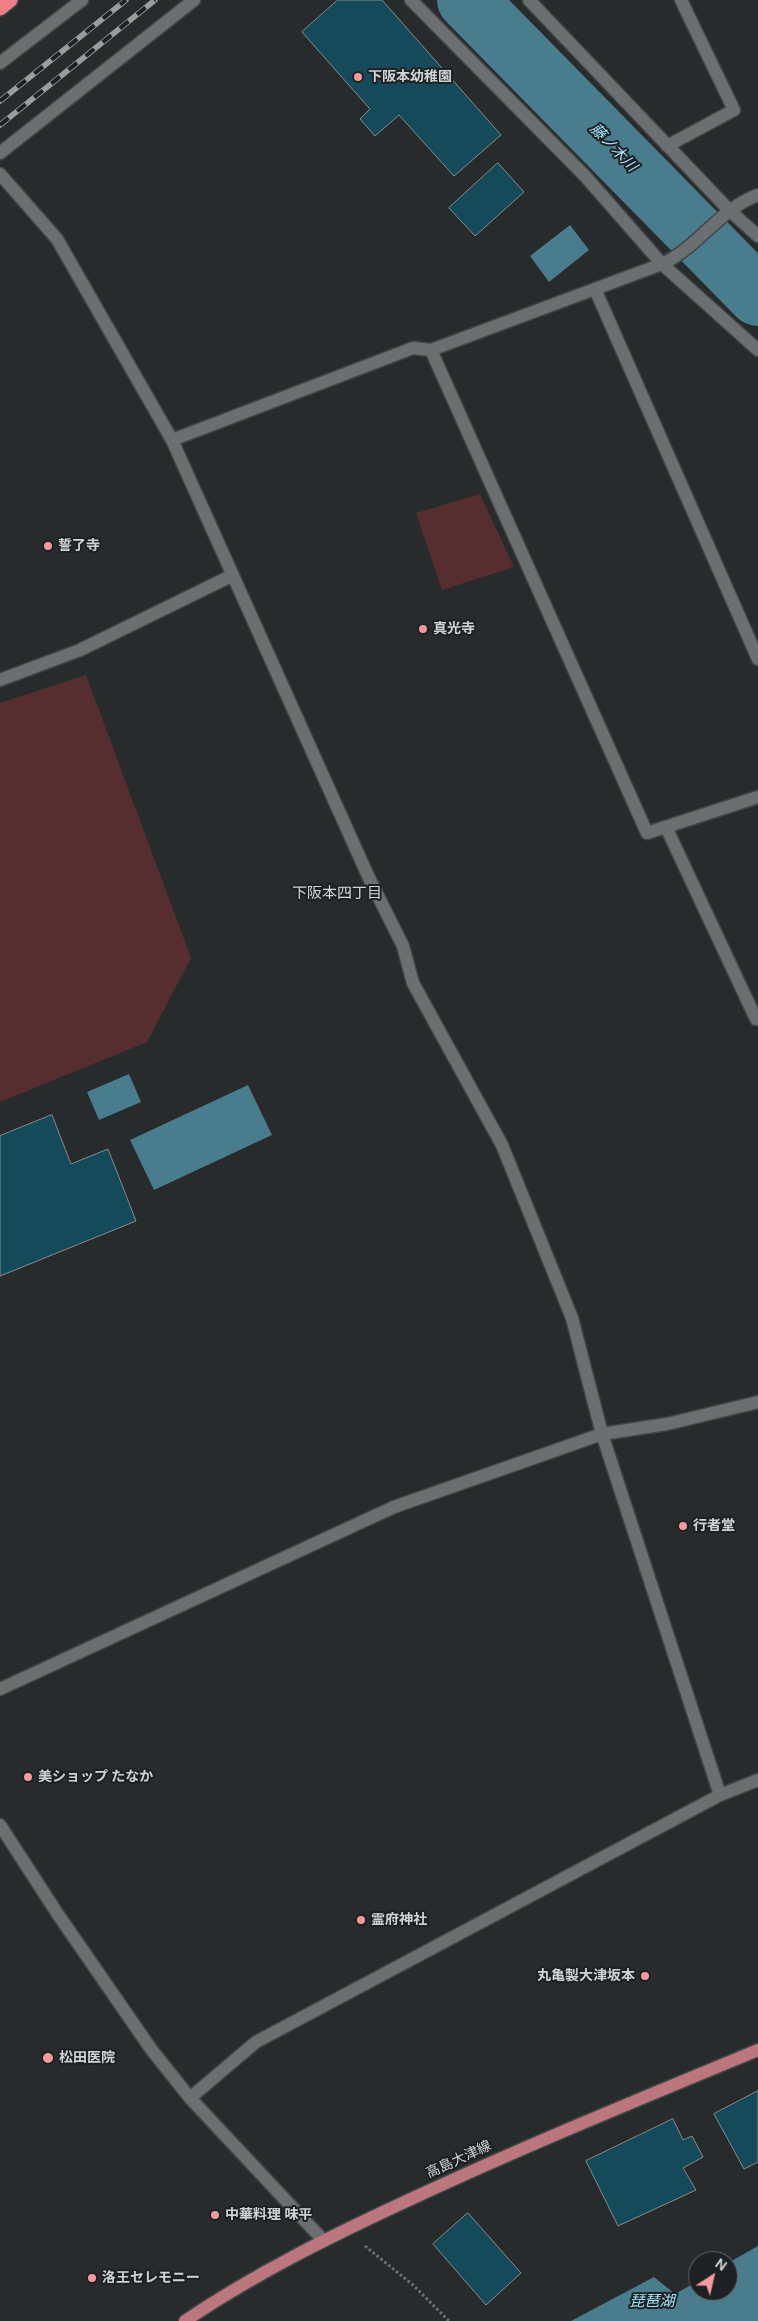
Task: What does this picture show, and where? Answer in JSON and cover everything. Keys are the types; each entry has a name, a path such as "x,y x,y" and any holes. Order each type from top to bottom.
{"highway":[{"path":"0,8 10,0"}],"main road":[{"name":"高島大津線","path":"185,2321 212,2303 324,2240 507,2154 758,2050"}],"street":[{"path":"0,63 82,0"},
{"path":"0,153 194,0"},
{"path":"411,0 585,176 662,264 758,350"},
{"path":"529,0 667,146 724,214 758,236"},
{"path":"667,146 734,110 681,0"},
{"path":"0,174 57,239 172,440 369,878 403,946 413,982 502,1145 572,1318 602,1434 720,1795"},
{"path":"172,440 413,348 431,350 662,264 680,256 724,214 758,195"},
{"path":"595,289 758,659"},
{"path":"431,350 647,833 758,796"},
{"path":"0,680 80,650 233,575"},
{"path":"666,827 756,1019 758,1018"},
{"path":"0,1690 394,1507 602,1434 667,1424 758,1402"},
{"path":"190,2098 256,2042 720,1795 758,1780"},
{"path":"0,1825 57,1913 151,2049 190,2098 324,2240"}],"path":[{"path":"346,2230 413,2285 449,2321"}],"shaded area":[{"path":"480,494 514,567 442,590 416,513"},
{"path":"86,675 191,958 147,1042 0,1102 0,703"}],"water":[{"path":"570,225 589,250 549,282 530,256"},
{"path":"129,1074 141,1102 99,1120 87,1092"},
{"path":"248,1085 272,1135 154,1190 130,1140"},
{"name":"琵琶湖","path":"758,2246 758,2321 571,2321 654,2277 675,2294 688,2287 688,2301 738,2301 738,2257"}],"building":[{"path":"338,0 382,0 501,135 454,176 399,115 375,136 360,119 370,109 302,32"},
{"path":"498,163 524,192 475,236 449,208"},
{"path":"52,1115 71,1164 108,1149 136,1221 0,1276 0,1136"},
{"path":"758,2091 758,2162 744,2169 714,2114"},
{"path":"673,2119 683,2140 692,2136 703,2157 683,2168 696,2190 618,2226 586,2161"},
{"path":"468,2213 521,2273 486,2305 433,2244"}],"waterway":[{"name":"藤ノ木川","path":"467,0 758,296"}],"railway":[{"path":"0,101 126,0"},
{"path":"0,125 155,0"}],"place":[{"name":"下阪本幼稚園","path":"358,77"},
{"name":"誓了寺","path":"48,546"},
{"name":"真光寺","path":"423,629"},
{"name":"行者堂","path":"683,1526"},
{"name":"美ショップ たなか","path":"28,1777"},
{"name":"霊府神社","path":"361,1920"},
{"name":"丸亀製大津坂本","path":"645,1976"},
{"name":"松田医院","path":"48,2058"},
{"name":"中華料理 味平","path":"215,2215"},
{"name":"洛王セレモニー","path":"92,2278"}],"district":[{"name":"下阪本四丁目","path":"337,894"}]}
